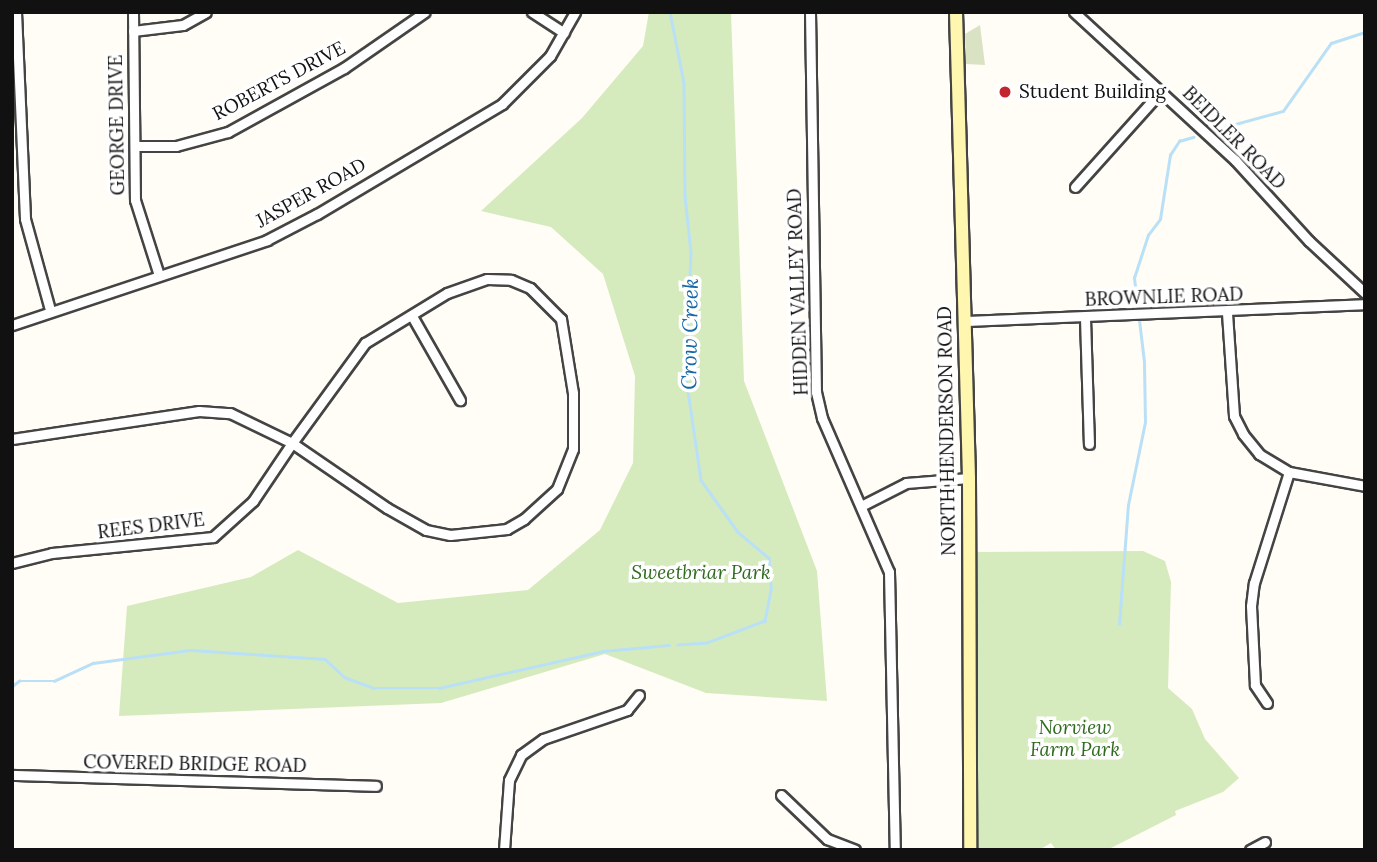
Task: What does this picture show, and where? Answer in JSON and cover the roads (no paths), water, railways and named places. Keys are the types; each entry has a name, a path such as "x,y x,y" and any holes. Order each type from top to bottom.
{"street":[{"path":"16,12 24,217 51,310"},
{"name":"GEORGE DRIVE","path":"133,12 135,200 159,275"},
{"path":"133,31 183,25 206,12"},
{"name":"ROBERTS DRIVE","path":"135,146 176,146 229,132 344,68 425,12"},
{"path":"532,12 564,33"},
{"name":"JASPER ROAD","path":"12,325 267,240 317,215 502,104 534,76 575,12"},
{"name":"HIDDEN VALLEY ROAD","path":"810,12 816,392 822,418 886,556 890,581 895,850"},
{"name":"NORTH HENDERSON ROAD","path":"956,12 969,478 970,850"},
{"name":"BEIDLER ROAD","path":"1074,12 1254,178 1309,241 1365,293"},
{"path":"1074,187 1161,91"},
{"name":"REES DRIVE","path":"12,439 199,411 230,414 292,443 387,508 426,530 450,535 507,529 555,491 568,468 575,419 567,334 562,319 530,288 511,280 487,279 447,293 365,343 350,358 292,443 253,501 213,537 52,553 12,563"},
{"name":"BROWNLIE ROAD","path":"965,321 1227,313 1365,304"},
{"path":"1227,313 1234,416 1259,454 1289,472 1365,486"},
{"path":"412,316 460,400"},
{"path":"1085,318 1089,444"},
{"path":"1267,704 1255,685 1251,606 1254,583 1289,472"},
{"path":"863,505 906,483 969,478"},
{"path":"504,850 509,780 521,755 543,739 627,710 639,695"},
{"name":"COVERED BRIDGE ROAD","path":"12,775 376,786"},
{"path":"781,795 827,839 855,850"},
{"path":"1250,850 1265,842"}],"waterway":[{"name":"Crow Creek","path":"670,12 684,83 685,196 691,252 686,377 701,480 738,532 769,558 771,590 765,621 707,643 678,645"},
{"path":"1217,129 1283,111 1331,43 1365,32"},
{"path":"1119,624 1128,505 1145,422 1144,362 1134,278 1148,235 1160,219 1170,155 1179,141 1193,137"},
{"name":"Crow Creek","path":"12,686 19,681 54,681 93,663 191,650 325,659 344,677 374,688 439,688 603,651 669,645"}],"place":[{"name":"Student Building","path":"1005,92"}],"park label":[{"name":"Sweetbriar Park","path":"701,573"},
{"name":"Norview Farm Park","path":"1075,739"}]}
